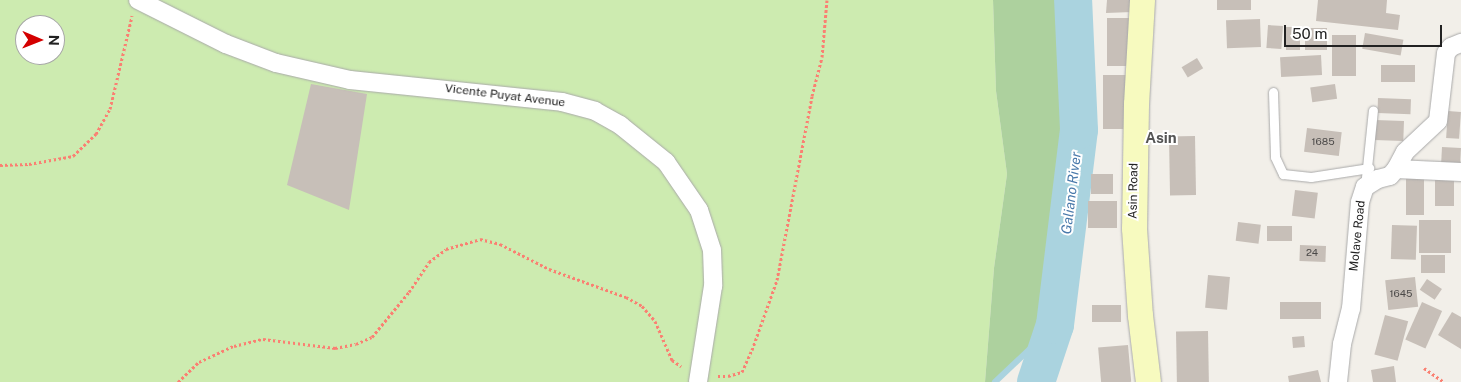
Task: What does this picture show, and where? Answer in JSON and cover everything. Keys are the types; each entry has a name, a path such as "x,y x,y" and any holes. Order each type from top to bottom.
{"main road":[{"name":"Asin Road","path":"1142,0 1136,104 1134,228 1140,315 1148,382"}],"street":[{"name":"Vicente Puyat Avenue","path":"136,4 226,44 276,63 350,80 562,102 595,111 620,125 666,162 699,210 712,250 714,286 699,377"},
{"name":"Molave Road","path":"1338,382 1342,344 1351,309 1360,202 1365,187 1378,178 1390,176 1406,152 1438,121 1446,53 1451,47 1461,43"},
{"path":"1396,169 1461,172"}],"lane":[{"path":"1274,92 1275,157 1283,174 1311,177 1369,168"},
{"path":"1365,187 1369,168 1373,110"}],"path":[{"path":"178,382 199,362 234,346 263,340 335,348 356,344 372,337 409,292 429,262 446,249 480,239 500,244 549,269 626,297 642,306 654,322 672,360 699,377 728,376 742,372 762,324 777,280 812,96 822,58 827,0"},
{"path":"0,165 29,164 73,156 96,134 110,109 136,4"},
{"path":"1424,368 1444,382"}],"green space":[{"path":"0,0 993,0 996,91 1007,174 994,268 985,382 0,382"},
{"path":"993,0 1073,0 1079,130 1055,325 995,382 985,382 994,268 1007,174 996,91"}],"building":[{"path":"1107,0 1133,0 1132,12 1106,13"},
{"path":"1217,0 1251,0 1251,10 1217,10"},
{"path":"1318,0 1387,0 1386,13 1400,15 1398,30 1316,21"},
{"path":"1107,18 1131,18 1131,66 1107,66"},
{"path":"1260,19 1261,47 1227,48 1226,20"},
{"path":"1268,25 1283,26 1281,49 1266,48"},
{"path":"1286,27 1300,27 1300,50 1286,50"},
{"path":"1305,28 1327,28 1327,50 1305,50"},
{"path":"1365,33 1403,40 1401,56 1362,49"},
{"path":"1332,35 1356,35 1356,76 1332,76"},
{"path":"1321,55 1322,75 1281,77 1280,57"},
{"path":"1197,58 1203,68 1188,78 1182,67"},
{"path":"1381,65 1415,65 1415,82 1381,82"},
{"path":"1103,75 1128,75 1128,129 1103,129"},
{"path":"311,84 367,94 349,210 287,185"},
{"path":"1335,84 1337,99 1312,102 1310,87"},
{"path":"1378,98 1411,99 1410,114 1377,113"},
{"path":"1448,111 1461,112 1459,139 1446,138"},
{"path":"1375,120 1404,121 1403,141 1374,140"},
{"path":"1307,128 1342,132 1339,156 1304,152"},
{"path":"1169,136 1195,136 1196,195 1170,195"},
{"path":"1442,147 1461,148 1460,165 1441,164"},
{"path":"1091,174 1113,174 1113,194 1091,194"},
{"path":"1435,177 1454,177 1454,206 1435,206"},
{"path":"1406,178 1424,178 1424,215 1406,215"},
{"path":"1295,190 1318,193 1315,219 1292,216"},
{"path":"1088,201 1117,201 1117,228 1088,228"},
{"path":"1419,220 1451,220 1451,253 1419,253"},
{"path":"1238,222 1261,225 1259,244 1236,241"},
{"path":"1392,225 1417,226 1416,260 1391,259"},
{"path":"1267,226 1292,226 1292,241 1267,241"},
{"path":"1300,245 1326,246 1325,262 1299,261"},
{"path":"1421,255 1445,255 1445,273 1421,273"},
{"path":"1208,275 1230,277 1227,310 1205,308"},
{"path":"1415,277 1418,307 1388,310 1385,280"},
{"path":"1427,279 1442,289 1435,300 1420,290"},
{"path":"1280,302 1321,302 1321,319 1280,319"},
{"path":"1422,302 1442,311 1425,348 1405,339"},
{"path":"1092,305 1121,305 1121,322 1092,322"},
{"path":"1452,312 1461,317 1461,349 1438,335"},
{"path":"1385,315 1408,321 1398,361 1374,355"},
{"path":"1208,331 1209,382 1177,382 1176,332"},
{"path":"1304,336 1305,347 1293,348 1292,337"},
{"path":"1128,345 1131,382 1101,382 1098,348"},
{"path":"1394,366 1396,382 1373,382 1371,370"},
{"path":"1318,370 1321,382 1289,382 1288,376"}],"waterway":[{"name":"Galiano River","path":"1036,382 1055,325 1079,130 1073,0"},
{"path":"995,382 1055,325"}],"district":[{"name":"Asin","path":"1161,138"}]}
